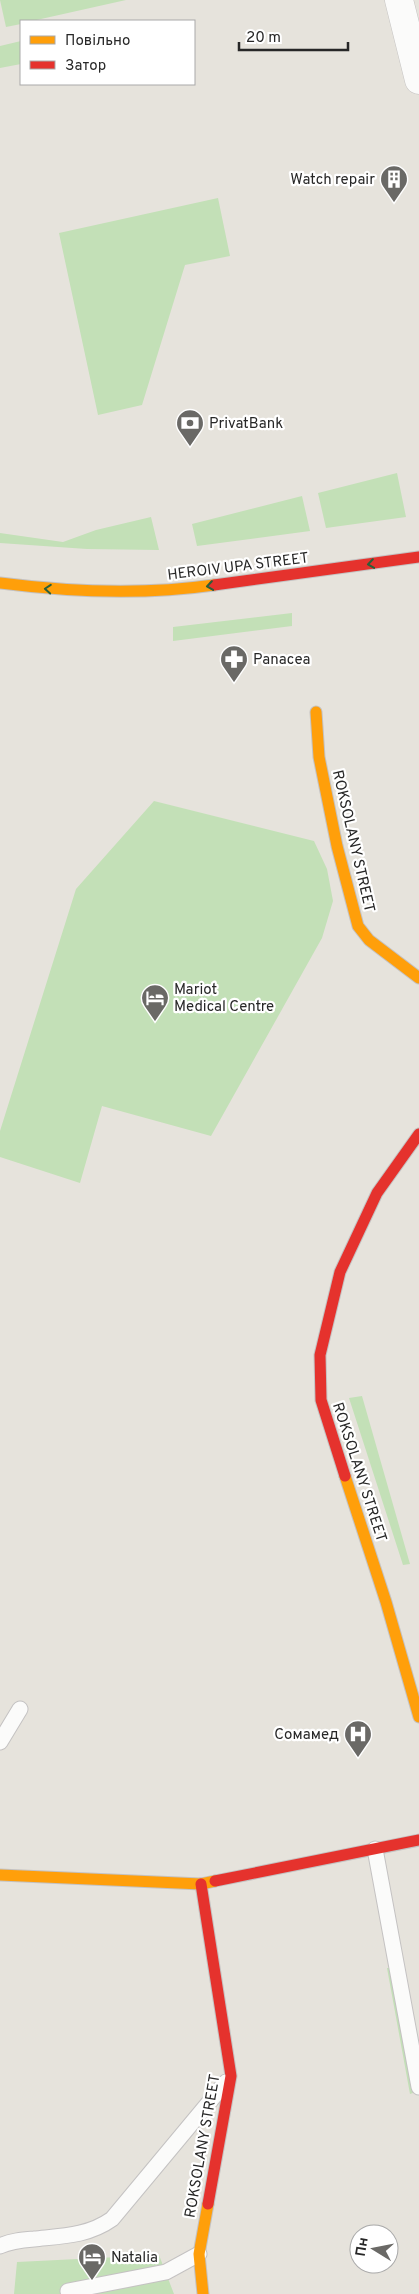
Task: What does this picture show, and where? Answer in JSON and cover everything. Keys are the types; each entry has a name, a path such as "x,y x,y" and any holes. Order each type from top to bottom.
{"street":[{"path":"399,0 419,80"},
{"name":"HEROIV UPA STREET","path":"0,583 49,589 179,590 419,557"},
{"name":"ROKSOLANY STREET","path":"316,712 319,757 358,926 369,940 419,978"},
{"name":"ROKSOLANY STREET","path":"419,1134 377,1193 340,1272 320,1355 321,1400 386,1602 419,1717"},
{"path":"0,1875 202,1884 419,1840"},
{"name":"ROKSOLANY STREET","path":"202,1884 232,2076 199,2254 203,2294"}],"lane":[{"path":"0,1742 20,1709"},
{"path":"375,1850 419,2088"},
{"path":"0,2246 7,2242 80,2234 98,2229 112,2219 232,2076"},
{"path":"68,2291 166,2272 199,2254"}],"green space":[{"path":"0,0 126,0 36,20 20,20 20,24 6,27"},
{"path":"20,41 20,64 0,68 0,46"},
{"path":"218,198 230,256 185,265 142,405 98,415 59,233"},
{"path":"397,473 406,517 326,528 318,493"},
{"path":"302,496 310,531 197,546 192,524"},
{"path":"151,517 159,550 87,549 0,543 0,533 63,542 96,530"},
{"path":"292,613 292,626 173,641 173,627"},
{"name":"Mariot Medical Centre","path":"154,801 314,841 327,869 333,901 322,938 211,1136 102,1106 80,1183 0,1157 0,1131 76,889"},
{"path":"362,1396 410,1564 403,1565 349,1398"},
{"path":"387,1968 390,1968 413,2093 410,2094"},
{"name":"Natalia","path":"159,2255 174,2294 14,2294 17,2262"}],"traffic: slow":[{"path":"0,583 53,589 107,591 161,590 214,585"},
{"path":"316,712 319,757 337,846 358,926 369,940 419,978"},
{"path":"345,1476 386,1602 419,1717"},
{"path":"0,1875 201,1884 215,1881"},
{"path":"203,2294 199,2254 208,2204"}],"traffic: jam":[{"path":"214,585 419,557"},
{"path":"345,1476 321,1400 320,1355 340,1272 377,1193 419,1134"},
{"path":"215,1881 419,1840"},
{"path":"201,1884 231,2076 208,2204"}],"place":[{"name":"Watch repair","path":"394,203"},
{"name":"PrivatBank","path":"190,447"},
{"name":"Panacea","path":"234,683"},
{"name":"Mariot Medical Centre","path":"155,1022"},
{"name":"Сомамед","path":"358,1758"},
{"name":"Natalia","path":"92,2281"}]}
